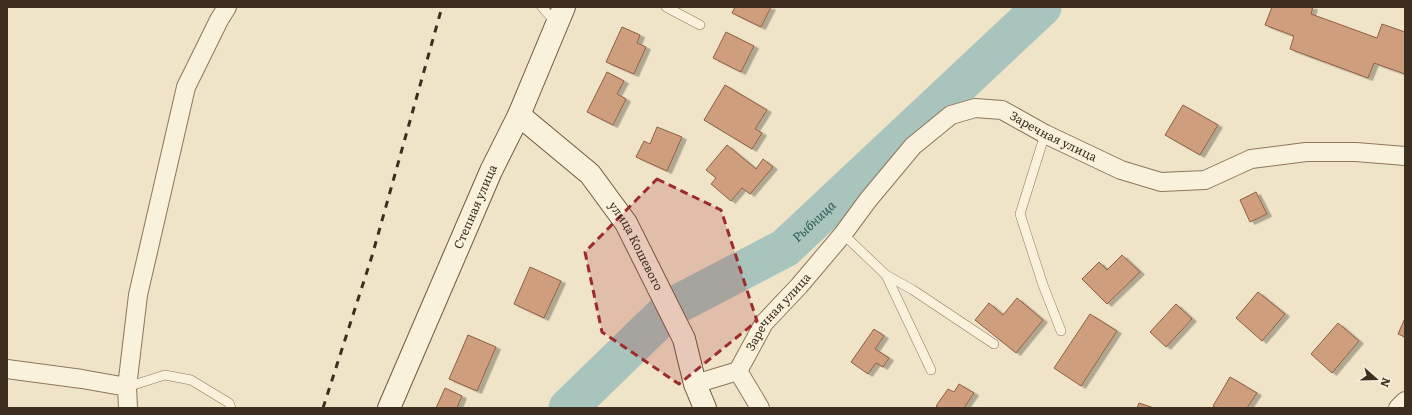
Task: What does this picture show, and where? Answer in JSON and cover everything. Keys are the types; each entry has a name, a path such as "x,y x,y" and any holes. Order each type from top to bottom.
{"main road":[{"name":"Степная улица","path":"389,408 492,171 520,115 560,15"},
{"name":"улица Кошевого","path":"520,115 590,174 626,223 684,339 695,384 705,408"}],"street":[{"path":"128,408 127,387 138,295 186,87 227,7"},
{"name":"Заречная улица","path":"738,371 764,323 799,286 913,146 951,115 975,108 1002,110 1045,134 1121,170 1161,182 1205,180 1251,159 1306,152 1356,152 1405,156"},
{"path":"7,369 82,379 127,387"},
{"path":"695,384 738,371 760,408"},
{"path":"1398,408 1405,401"}],"lane":[{"path":"542,7 560,15"},
{"path":"666,7 700,25"},
{"path":"1045,134 1020,214 1043,285 1061,331"},
{"path":"842,234 886,275 913,290 994,344"},
{"path":"886,275 931,370"},
{"path":"127,387 165,375 191,380 229,403 231,408"}],"highlighted area":[{"path":"657,179 721,210 757,321 679,384 602,332 585,252"}],"building":[{"path":"735,7 771,7 761,27 732,13"},
{"path":"1272,7 1313,7 1311,14 1377,38 1382,24 1405,32 1405,74 1374,63 1368,78 1290,49 1294,36 1265,25"},
{"path":"622,27 640,35 637,43 646,47 634,74 606,62"},
{"path":"726,32 754,46 741,72 713,58"},
{"path":"607,72 624,81 617,94 626,99 613,125 587,112"},
{"path":"725,85 767,110 755,129 762,133 752,149 704,120"},
{"path":"1183,105 1218,125 1200,155 1165,135"},
{"path":"657,127 682,137 667,171 636,157 644,141 650,144"},
{"path":"727,145 756,169 763,159 773,167 750,194 742,188 731,201 711,184 716,178 706,170"},
{"path":"1256,192 1267,214 1250,222 1240,200"},
{"path":"1122,255 1140,272 1107,304 1082,279 1099,262 1107,270"},
{"path":"530,267 561,281 544,318 514,304"},
{"path":"1258,292 1285,314 1262,341 1236,318"},
{"path":"1017,298 1043,320 1016,353 975,320 989,303 1003,315"},
{"path":"1176,304 1192,319 1166,347 1150,332"},
{"path":"1090,314 1117,331 1081,386 1054,368"},
{"path":"1405,318 1405,337 1398,334"},
{"path":"1338,323 1359,341 1332,373 1311,354"},
{"path":"874,329 884,336 875,349 889,358 883,367 876,363 868,374 851,362"},
{"path":"468,335 496,347 477,391 449,379"},
{"path":"1230,377 1257,393 1247,408 1216,408 1213,406"},
{"path":"959,384 974,393 964,408 939,408 936,406 948,389 954,392"},
{"path":"445,388 462,396 457,408 436,408"},
{"path":"1139,403 1154,408 1137,408"}],"waterway":[{"name":"Рыбница","path":"568,408 672,307 785,248 1042,7"}],"railway":[{"path":"323,408 372,256 442,7"}]}
